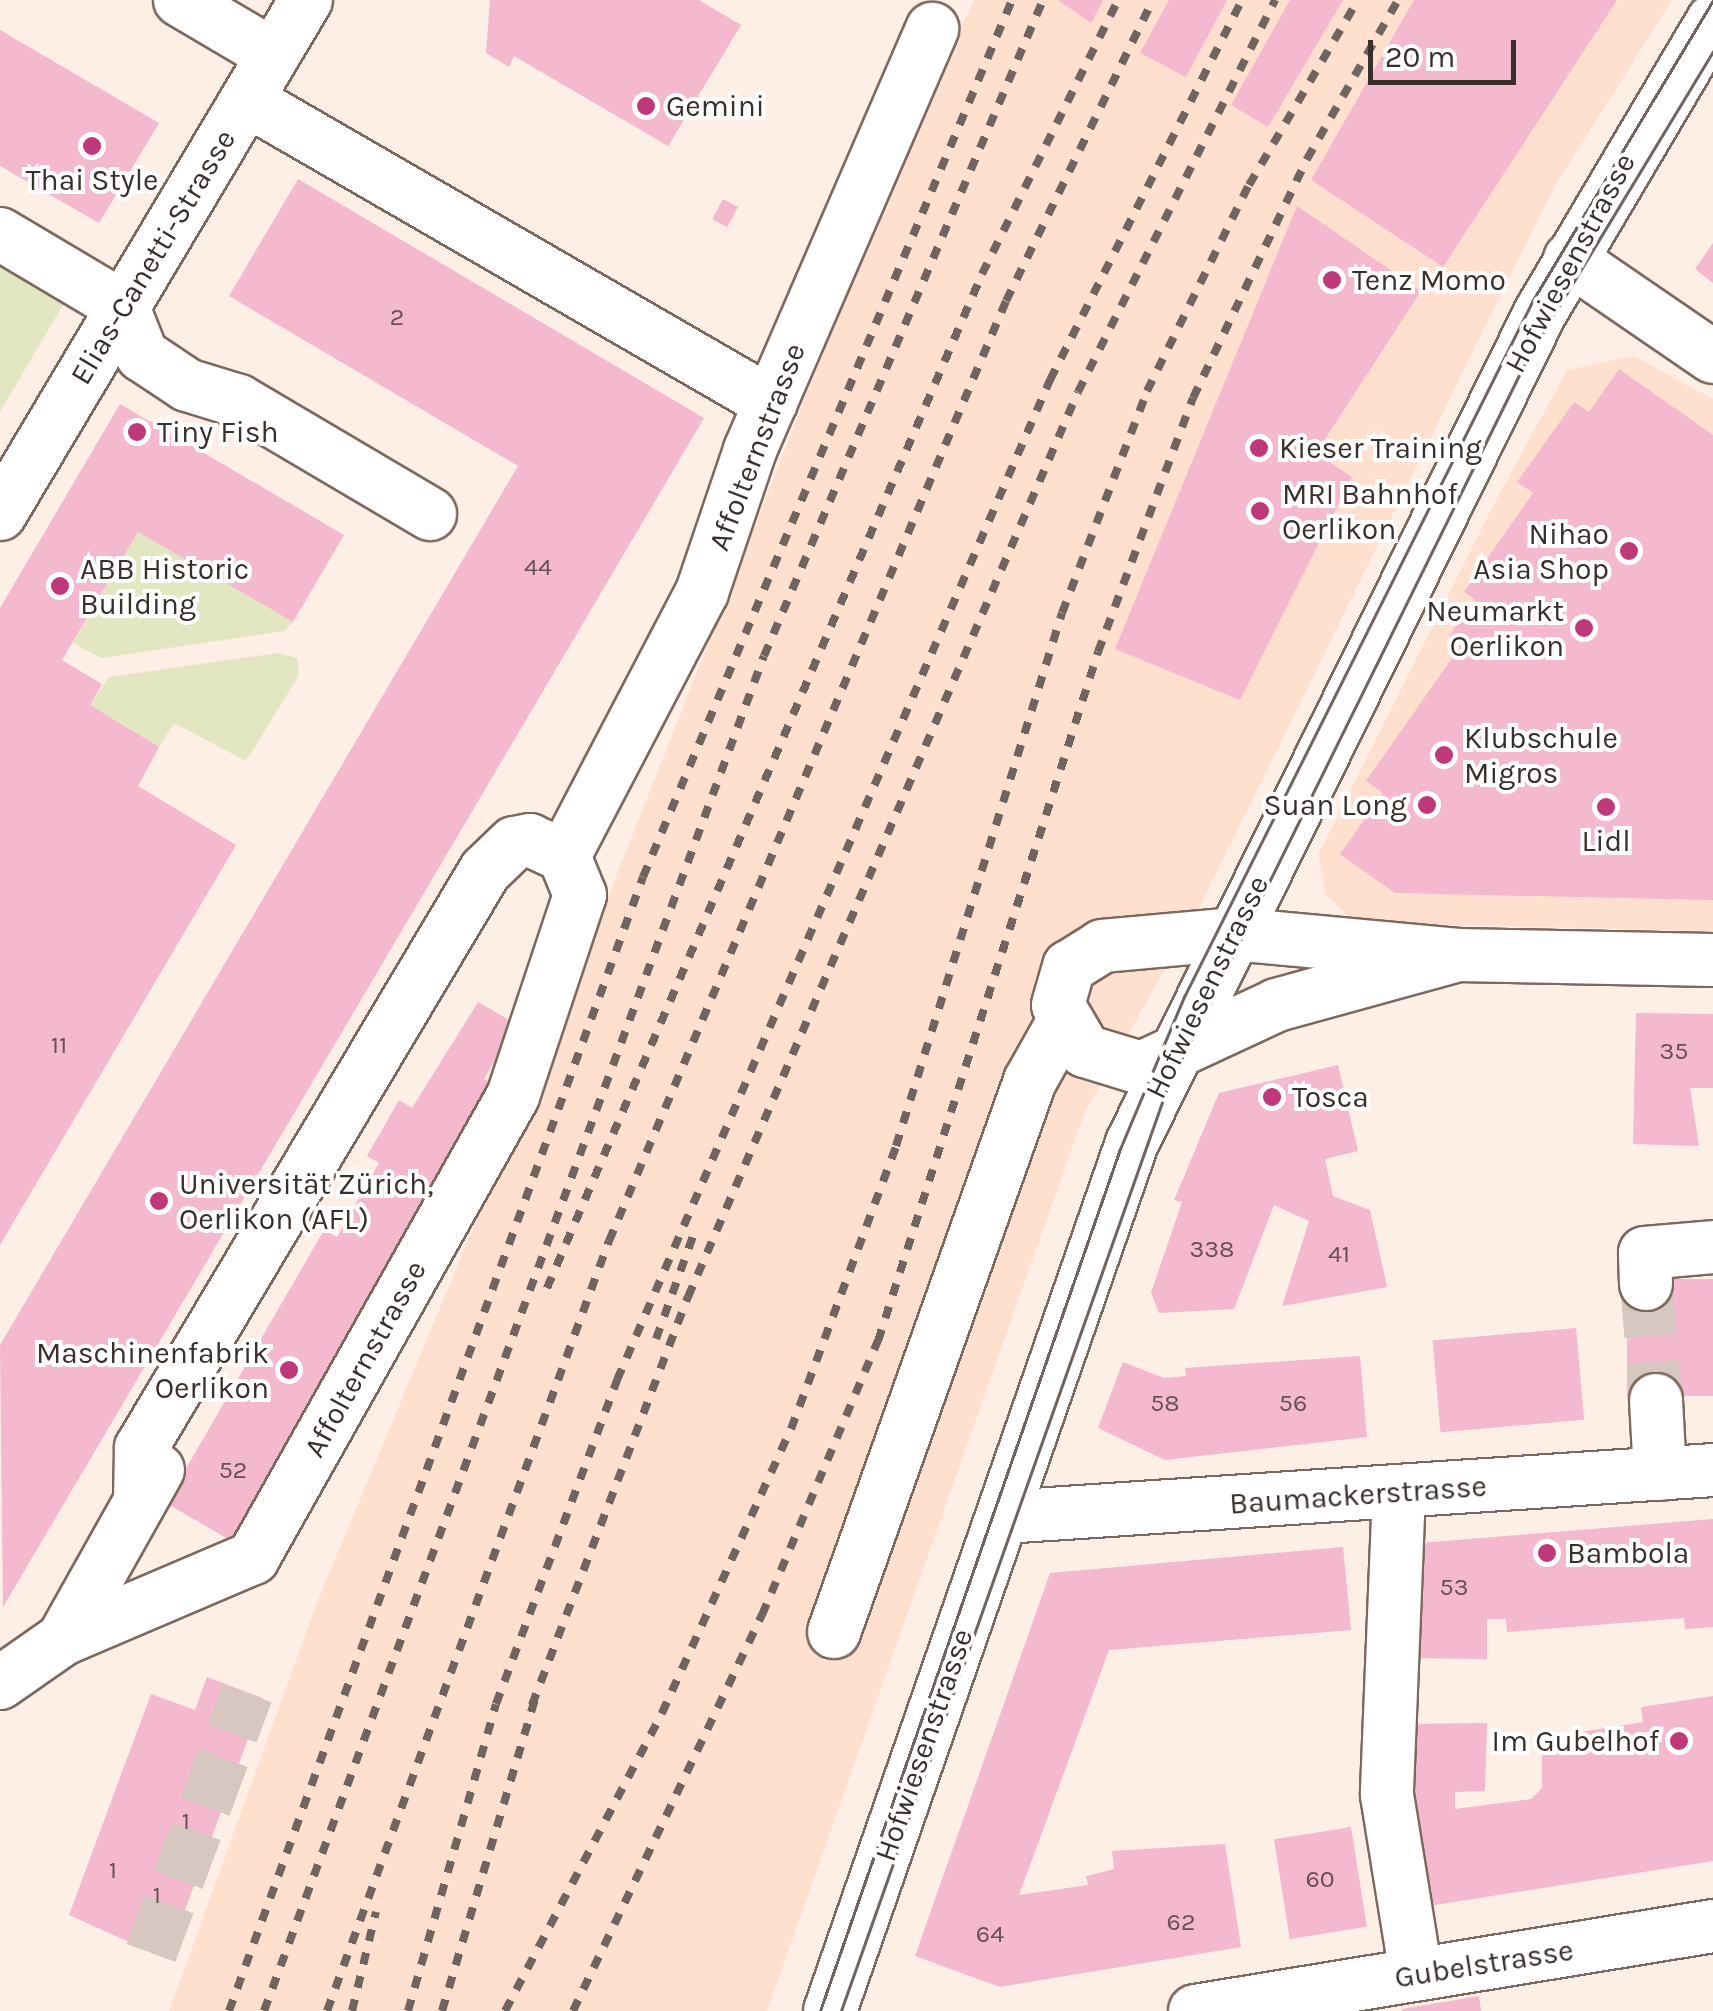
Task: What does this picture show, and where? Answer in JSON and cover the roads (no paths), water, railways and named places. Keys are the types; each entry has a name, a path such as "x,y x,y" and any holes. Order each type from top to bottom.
{"street":[{"path":"180,0 273,56"},
{"name":"Elias-Canetti-Strasse","path":"0,514 306,0"},
{"name":"Hofwiesenstrasse","path":"830,2011 1132,1142 1168,1062 1574,251 1713,20"},
{"name":"Affolternstrasse","path":"564,856 702,592 771,403 932,29"},
{"path":"247,100 771,403"},
{"path":"0,234 124,307 142,355 187,385 239,401 430,514"},
{"path":"1574,251 1713,357"},
{"name":"Affolternstrasse","path":"0,1682 62,1639 253,1558 513,1096 580,896 564,856 530,840 514,843 486,871 141,1448 140,1501 62,1639"},
{"path":"834,1632 1030,1081 1062,1024 1060,984 1083,954 1232,934 1458,955 1713,960"},
{"path":"1062,1024 1085,1051 1117,1066 1168,1062 1277,1005 1458,955"},
{"path":"140,1501 310,1212"},
{"path":"1646,1284 1646,1252 1713,1247"},
{"path":"1656,1400 1660,1474"},
{"name":"Baumackerstrasse","path":"1004,1517 1713,1470"},
{"path":"1400,1492 1387,1796 1416,1975"},
{"name":"Gubelstrasse","path":"1196,2011 1713,1926"}],"tunnel":[{"path":"1646,1284 1656,1400"},
{"path":"151,1953 247,1693"}],"tram line":[{"path":"820,2011 1120,1149 1184,997 1533,300 1713,0"},
{"path":"841,2011 1166,1091 1528,357 1713,52"}],"railway":[{"path":"229,2011 643,877 1012,0"},
{"path":"264,2011 764,656 1043,0"},
{"path":"547,1288 982,274 1118,0"},
{"path":"327,2011 609,1241 1006,301 1153,0"},
{"path":"408,2011 496,1704 617,1380 1050,380 1242,0"},
{"path":"532,1705 688,1297 1078,392 1275,0"},
{"path":"505,2011 662,1713 791,1429 896,1146 1062,613 1147,391 1249,185 1358,0"},
{"path":"573,2011 762,1615 878,1341 1098,652 1193,398 1307,159 1398,0"},
{"path":"656,1339 693,1236"},
{"path":"442,2011 536,1695"},
{"path":"352,2011 376,1912"}],"place":[{"name":"Gemini","path":"646,106"},
{"name":"Thai Style","path":"92,146"},
{"name":"Tenz Momo","path":"1332,280"},
{"name":"Tiny Fish","path":"137,432"},
{"name":"Kieser Training","path":"1259,448"},
{"name":"MRI Bahnhof Oerlikon","path":"1260,511"},
{"name":"Nihao Asia Shop","path":"1629,551"},
{"name":"ABB Historic Building","path":"60,586"},
{"name":"Neumarkt Oerlikon","path":"1584,628"},
{"name":"Klubschule Migros","path":"1444,755"},
{"name":"Suan Long","path":"1427,805"},
{"name":"Lidl","path":"1606,807"},
{"name":"Tosca","path":"1272,1097"},
{"name":"Universität Zürich, Oerlikon (AFL)","path":"159,1201"},
{"name":"Maschinenfabrik Oerlikon","path":"289,1370"},
{"name":"Bambola","path":"1547,1553"},
{"name":"Im Gubelhof","path":"1679,1741"}]}
